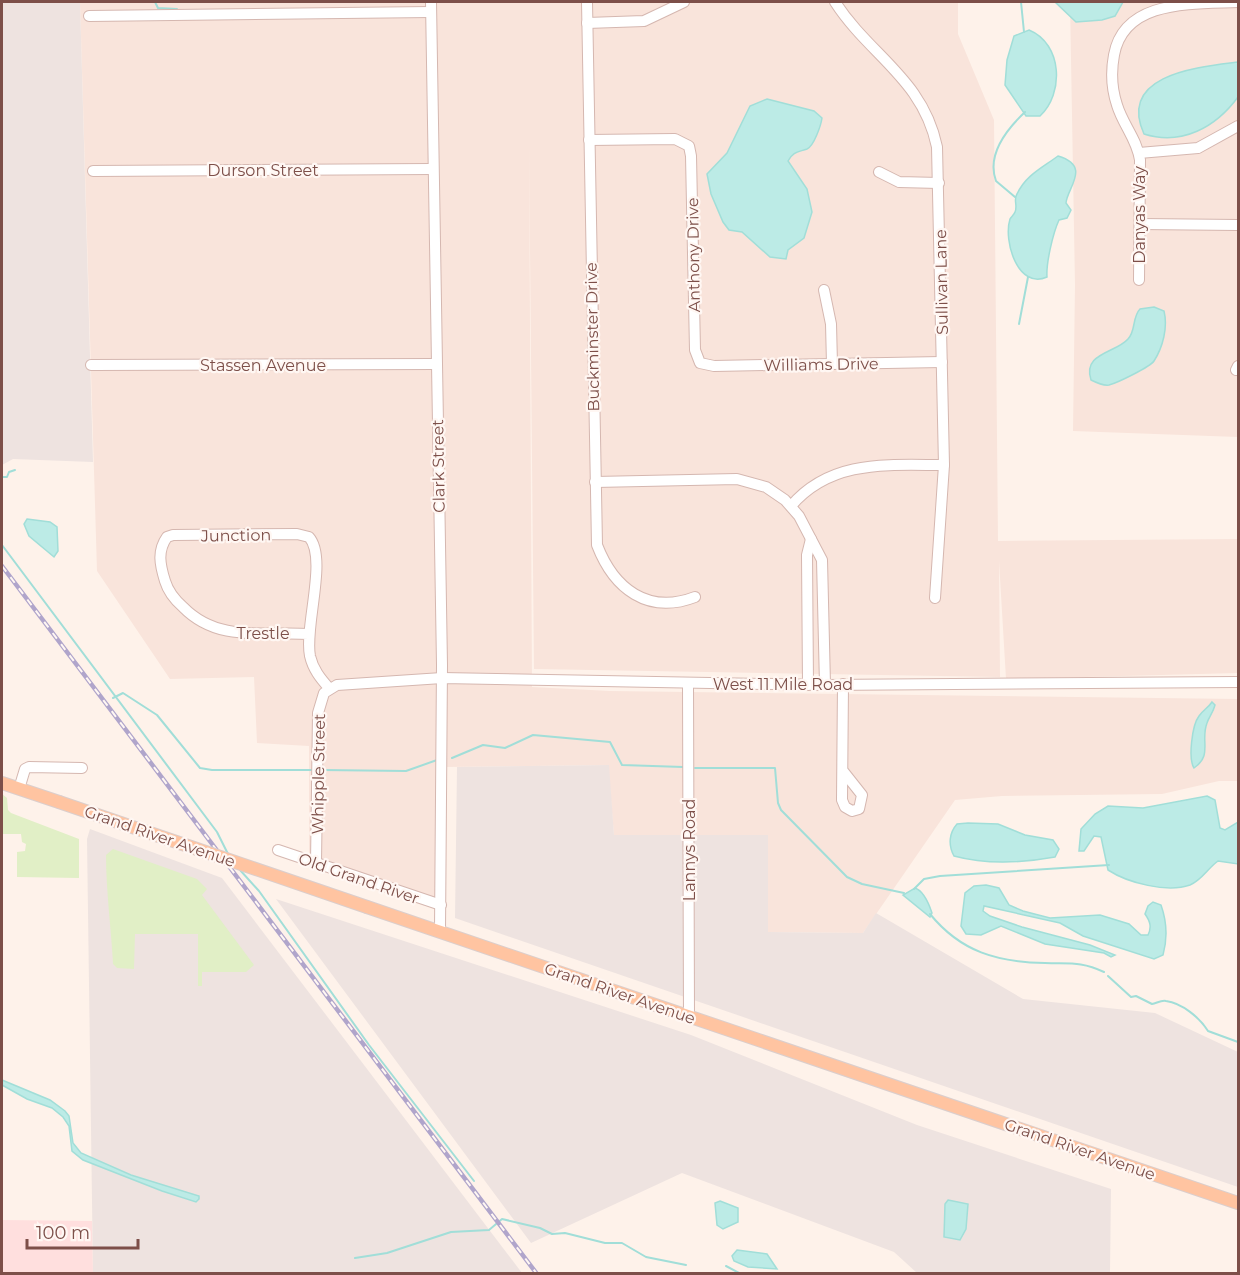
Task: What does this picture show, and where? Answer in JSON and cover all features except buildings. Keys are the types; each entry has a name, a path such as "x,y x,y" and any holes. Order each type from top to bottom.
{"main road":[{"name":"Grand River Avenue","path":"2,783 1239,1203"}],"street":[{"name":"Buckminster Drive","path":"587,2 597,545 616,582 649,601 668,604 695,597"},
{"path":"587,23 644,21 684,2"},
{"name":"Sullivan Lane","path":"835,2 860,34 920,99 934,130 939,183 944,465 935,598"},
{"name":"Danyas Way","path":"1139,280 1139,153 1116,105 1113,89 1114,49 1131,17 1149,8 1239,2"},
{"path":"89,16 431,7"},
{"name":"Clark Street","path":"431,7 442,678 440,931"},
{"path":"1139,153 1198,148 1239,126"},
{"name":"Anthony Drive","path":"589,140 675,140 689,146 692,156 695,350 700,363"},
{"name":"Durson Street","path":"93,171 433,169"},
{"path":"879,172 899,182 939,183"},
{"path":"1140,224 1239,225"},
{"path":"824,290 831,324 832,364"},
{"name":"Williams Drive","path":"700,363 706,366 942,362"},
{"name":"Stassen Avenue","path":"91,366 436,364"},
{"path":"791,506 815,484 839,471 870,466 944,465"},
{"path":"595,482 737,479 766,487 791,506 822,560 825,685"},
{"name":"Junction","path":"161,549 167,537 173,535 297,534 309,537 315,544 315,594 309,634"},
{"path":"808,685 807,555 811,539"},
{"name":"Trestle","path":"161,549 160,562 167,587 190,615 208,626 224,633 309,634"},
{"path":"807,615 824,615"},
{"path":"309,634 313,666 328,688"},
{"name":"West 11 Mile Road","path":"328,688 337,685 442,678 808,685 1239,682"},
{"name":"Lannys Road","path":"688,684 690,1017"},
{"path":"843,684 843,771"},
{"name":"Whipple Street","path":"316,863 318,713 328,688"},
{"path":"19,789 25,769 29,767 82,768"},
{"name":"Old Grand River","path":"278,850 441,905"}],"shaded area":[{"path":"2,2 80,2 93,462 13,459 2,465"},
{"path":"80,2 958,2 958,34 994,120 998,541 1238,539 1238,673 1006,679 999,561 1000,677 534,669 529,145 532,687 610,691 1238,699 1238,781 1219,781 1162,794 1002,796 955,800 863,933 767,932 768,836 614,835 608,765 443,767 441,905 309,861 309,746 257,743 254,677 170,679 97,571"},
{"path":"1070,2 1238,2 1238,437 1073,431 1075,285"},
{"path":"609,765 614,835 768,835 768,932 863,933 876,913 1023,999 1155,1013 1238,1052 1238,1187 455,918 457,767"},
{"path":"90,829 222,878 522,1273 93,1273 87,839"},
{"path":"276,899 691,1035 917,1125 1111,1189 1110,1273 917,1273 894,1252 682,1173 531,1243"},
{"path":"2,1220 92,1221 93,1273 2,1273"}],"green space":[{"path":"2,794 7,798 8,810 11,813 79,839 79,878 17,877 17,852 25,851 26,844 22,842 21,834 2,834"},
{"path":"113,849 197,879 207,889 202,895 254,965 246,972 202,972 202,986 198,986 198,934 135,934 134,969 117,968 113,964 106,869 106,855"}],"water":[{"path":"1055,2 1123,2 1115,16 1102,20 1076,22"},
{"path":"1029,30 1048,46 1054,58 1056,70 1053,95 1048,107 1040,116 1026,116 1005,85 1007,60 1014,36"},
{"path":"1238,62 1238,97 1209,125 1172,138 1144,134 1139,114 1142,98 1152,86 1166,77 1184,71"},
{"path":"767,99 814,111 822,118 817,135 810,147 794,154 788,161 807,189 812,212 804,238 788,250 786,259 770,257 742,232 729,230 711,194 707,174 727,153 750,106"},
{"path":"1058,156 1074,165 1076,171 1066,203 1071,210 1067,218 1059,220 1052,240 1047,277 1037,279 1028,277 1015,261 1008,228 1016,209 1016,196 1021,187 1035,172"},
{"path":"1154,307 1164,311 1165,330 1160,350 1154,361 1109,385 1102,385 1091,380 1091,364 1128,339 1140,309"},
{"path":"27,519 50,522 57,527 58,551 54,557 29,536 24,524"},
{"path":"1212,702 1215,705 1205,730 1205,753 1200,763 1194,768 1191,750 1194,727 1199,716"},
{"path":"1207,796 1215,800 1220,828 1225,830 1238,822 1238,864 1218,861 1190,885 1159,887 1137,883 1116,875 1108,870 1101,837 1094,836 1084,851 1079,851 1081,829 1095,814 1108,806 1143,808"},
{"path":"957,824 998,824 1025,835 1053,840 1059,849 1055,857 1017,862 979,861 954,856 950,843 952,831"},
{"path":"986,885 999,888 1009,905 1023,911 1050,918 1100,915 1129,924 1141,935 1148,935 1150,929 1145,914 1148,906 1153,902 1161,905 1166,930 1163,955 1154,959 1083,936 1060,923 984,906 983,911 990,916 1090,945 1115,955 1111,957 1104,953 1045,944 1001,926 981,935 966,934 961,926 965,893 974,886"},
{"path":"915,888 924,895 928,902 932,913 930,917 903,895"},
{"path":"2,1080 50,1100 65,1111 69,1116 73,1143 81,1153 131,1175 199,1196 199,1199 196,1202 162,1191 83,1160 72,1151 69,1126 63,1117 52,1108 27,1099 2,1085"},
{"path":"948,1200 968,1204 966,1229 960,1240 944,1237 945,1204"},
{"path":"720,1201 738,1208 738,1222 723,1229 717,1225 715,1203"},
{"path":"737,1250 767,1254 777,1269 748,1267 734,1261 732,1256"}],"waterway":[{"path":"155,2 158,8 177,9"},
{"path":"1021,2 1024,32"},
{"path":"1015,197 996,181 994,161 1005,134 1025,112"},
{"path":"1019,324 1028,277"},
{"path":"2,477 7,477 9,472 15,470"},
{"path":"2,545 217,832 229,856"},
{"path":"113,698 123,693 157,715 200,768 313,770"},
{"path":"452,758 483,745 505,748 533,735 610,742 622,765 683,767"},
{"path":"322,770 406,771 437,760"},
{"path":"695,768 775,768 778,803 781,810 847,877 862,884 904,893"},
{"path":"914,889 924,879 940,876 1109,865"},
{"path":"240,870 259,891 369,1045 474,1181"},
{"path":"930,914 954,938 981,952 1011,960 1082,965 1104,972"},
{"path":"1108,976 1131,997 1136,996 1152,1004 1161,1001 1172,1002 1195,1016 1208,1031 1238,1042"},
{"path":"355,1258 387,1253 451,1232 489,1230 502,1219 540,1228 552,1234 565,1233 605,1243 622,1243 646,1257 686,1265"},
{"path":"726,1266 741,1274"}],"railway":[{"path":"2,566 537,1274"}]}
